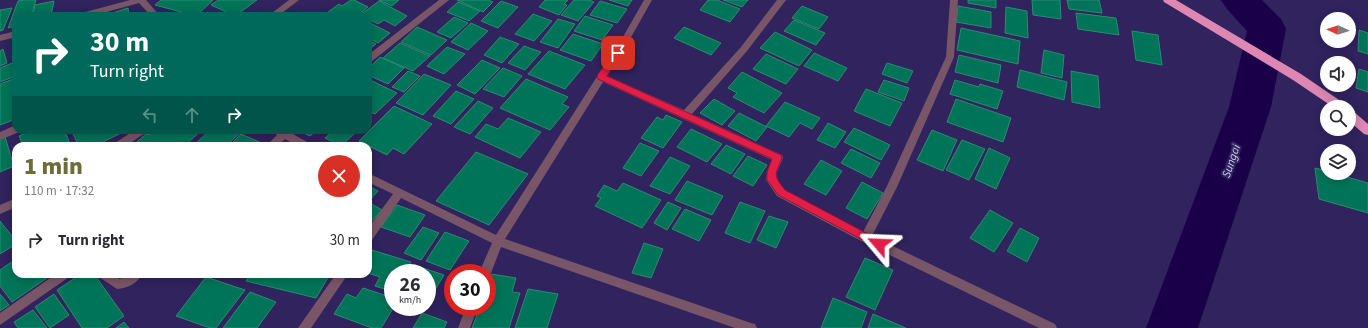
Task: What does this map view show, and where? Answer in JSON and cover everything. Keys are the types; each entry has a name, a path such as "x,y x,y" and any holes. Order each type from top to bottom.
{"highway":[{"path":"1168,0 1297,77 1331,100"},
{"path":"1356,120 1368,131"}],"street":[{"path":"96,12 140,0 152,12"},
{"path":"278,12 295,0"},
{"path":"372,57 445,0"},
{"path":"489,264 498,241 601,77 618,53 648,0"},
{"path":"685,115 744,49 782,0"},
{"path":"865,238 892,187 950,57 954,0"},
{"path":"0,38 12,35"},
{"path":"601,77 778,158 772,172 771,180 781,193 865,238 1051,328"},
{"path":"0,136 12,131"},
{"path":"124,142 136,134"},
{"path":"287,134 300,142"},
{"path":"372,179 498,241 751,328"},
{"path":"372,231 399,193"},
{"path":"0,210 12,204"},
{"path":"0,320 59,278"},
{"path":"109,278 117,284 125,284 132,278"},
{"path":"304,328 339,278"},
{"path":"464,328 469,316"}],"building":[{"path":"36,0 32,12 14,12 18,1"},
{"path":"161,0 213,0 200,12 181,12 155,5"},
{"path":"218,0 257,0 240,12 226,12 211,5"},
{"path":"351,0 354,0 368,7 362,12 328,12 339,4 342,6"},
{"path":"379,0 399,0 392,6"},
{"path":"457,0 488,0 493,2 483,12"},
{"path":"545,0 568,0 564,4 567,5 559,15 539,7"},
{"path":"574,0 589,0 594,2 578,21 561,15"},
{"path":"609,0 632,0 628,6"},
{"path":"708,0 717,0 740,9 730,22 700,10"},
{"path":"723,0 748,0 742,7"},
{"path":"968,0 996,0 996,8 968,3"},
{"path":"1032,0 1060,0 1061,19 1033,15"},
{"path":"1067,0 1099,0 1102,13 1069,9"},
{"path":"54,1 52,12 34,12 35,5"},
{"path":"379,1 407,16 395,26 384,20 378,24 372,21 372,12 364,12"},
{"path":"501,1 518,7 498,28 481,21"},
{"path":"600,1 627,9 617,23 590,15"},
{"path":"458,2 480,11 469,21 447,12"},
{"path":"802,6 828,17 819,29 792,18"},
{"path":"958,6 991,12 991,28 956,22"},
{"path":"1006,7 1027,11 1028,38 1005,33"},
{"path":"12,8 3,30 0,31 0,10"},
{"path":"128,8 128,12 116,12"},
{"path":"1076,13 1116,18 1119,35 1078,29"},
{"path":"533,14 552,21 534,41 515,34"},
{"path":"585,16 613,25 602,40 574,31"},
{"path":"12,17 12,27 8,28"},
{"path":"454,17 468,23 451,38 437,32"},
{"path":"558,19 575,24 558,48 540,42"},
{"path":"794,20 825,33 816,45 784,31"},
{"path":"471,23 488,31 468,50 451,42"},
{"path":"372,24 390,33 378,43 372,40"},
{"path":"417,27 447,40 431,55 401,42"},
{"path":"684,27 721,43 711,55 674,38"},
{"path":"961,28 1020,41 1018,64 957,50"},
{"path":"1359,30 1368,33 1368,54 1358,51"},
{"path":"1132,31 1158,35 1162,65 1136,60"},
{"path":"775,32 812,50 799,66 760,48"},
{"path":"573,34 603,44 591,61 560,50"},
{"path":"500,37 519,44 502,63 484,55"},
{"path":"372,42 376,44 372,48"},
{"path":"400,43 430,56 413,71 383,58"},
{"path":"524,46 541,52 525,70 508,63"},
{"path":"447,47 465,54 444,74 427,66"},
{"path":"3,49 7,63 0,66 0,51"},
{"path":"1044,50 1064,55 1062,78 1041,73"},
{"path":"549,51 585,65 565,89 528,74"},
{"path":"814,53 847,68 838,81 804,66"},
{"path":"766,54 798,69 786,84 753,69"},
{"path":"959,55 1001,65 998,83 955,72"},
{"path":"380,57 404,68 388,84 372,77 372,65"},
{"path":"482,60 500,68 475,94 457,85"},
{"path":"12,63 12,78 0,82 0,68"},
{"path":"887,63 913,71 907,83 882,74"},
{"path":"503,68 522,76 504,97 483,89"},
{"path":"1359,69 1368,72 1368,92 1356,88"},
{"path":"1020,70 1067,82 1064,100 1017,87"},
{"path":"408,71 420,76 404,92 392,87"},
{"path":"1071,71 1098,76 1100,108 1072,102"},
{"path":"742,72 782,93 764,113 733,97 737,93 728,88"},
{"path":"424,74 451,85 423,115 396,103"},
{"path":"526,79 568,97 562,104 569,107 550,130 500,108"},
{"path":"12,80 12,120 0,125 0,84"},
{"path":"884,80 909,88 904,101 878,92"},
{"path":"955,80 979,87 980,84 1003,91 997,109 950,94"},
{"path":"372,81 397,93 375,114 372,113"},
{"path":"866,89 902,103 890,126 854,111"},
{"path":"456,91 474,99 451,124 433,116"},
{"path":"714,99 735,111 722,125 700,113"},
{"path":"956,99 1011,118 1003,142 947,122"},
{"path":"478,101 493,108 470,134 454,127"},
{"path":"785,102 820,118 812,129 800,123 789,137 766,126"},
{"path":"394,106 432,124 404,154 393,148 387,155 372,148 372,142 359,141 366,134 372,134 372,128"},
{"path":"739,113 767,127 756,141 728,126"},
{"path":"666,115 682,122 663,148 641,138 657,117 663,120"},
{"path":"508,118 541,132 520,158 475,137 486,124 498,129"},
{"path":"828,123 846,132 835,148 817,140"},
{"path":"854,128 890,145 881,160 844,142"},
{"path":"691,129 722,144 707,162 677,147"},
{"path":"932,130 957,140 943,171 917,160"},
{"path":"24,134 66,134 69,141 21,142 19,136"},
{"path":"73,134 119,134 103,142 77,142"},
{"path":"146,134 198,134 188,142 137,142"},
{"path":"206,134 239,134 230,142 197,142"},
{"path":"241,134 259,142 233,142"},
{"path":"330,134 354,134 345,142 333,142 325,138"},
{"path":"5,137 12,160 12,167 0,172 0,139"},
{"path":"962,140 985,149 969,180 946,170"},
{"path":"640,143 659,151 641,176 623,168"},
{"path":"726,145 745,154 731,174 711,164"},
{"path":"989,148 1010,158 996,189 975,179"},
{"path":"851,149 880,163 871,178 841,163"},
{"path":"476,152 528,174 489,225 436,201"},
{"path":"748,156 767,165 753,186 733,176"},
{"path":"670,157 690,166 670,194 650,186"},
{"path":"821,160 842,171 826,195 804,184"},
{"path":"1315,168 1320,169 1320,180 1356,180 1368,183 1368,213 1319,199"},
{"path":"687,181 723,196 712,215 675,200"},
{"path":"862,182 883,193 867,219 846,208"},
{"path":"623,183 661,200 642,228 595,206 601,198 597,196 604,185 617,191"},
{"path":"372,188 378,191 372,198"},
{"path":"668,202 681,208 667,230 654,223"},
{"path":"740,202 765,211 750,243 725,233"},
{"path":"372,204 382,210 372,221"},
{"path":"397,205 425,215 410,237 381,227"},
{"path":"685,209 711,220 699,241 672,229"},
{"path":"990,210 1013,223 994,252 970,238"},
{"path":"769,216 788,222 776,248 757,240"},
{"path":"0,221 12,236 12,246 0,254"},
{"path":"423,227 439,233 421,260 404,253"},
{"path":"1020,228 1039,238 1027,262 1007,251"},
{"path":"445,232 469,241 454,264 444,264 444,268 426,261"},
{"path":"644,243 663,249 651,278 632,273"},
{"path":"372,250 411,262 410,264 384,264 384,289 375,286 380,277 372,274"},
{"path":"865,258 893,270 875,310 846,297"},
{"path":"12,262 12,278 47,278 12,302 0,286 0,270"},
{"path":"436,272 444,275 436,288"},
{"path":"496,275 516,278 512,292 520,293 509,328 472,328 477,316 496,316"},
{"path":"75,278 97,278 124,316 107,328 82,328 57,290"},
{"path":"205,278 245,290 216,328 210,328 176,316"},
{"path":"248,278 328,278 316,298 246,281"},
{"path":"363,288 384,295 384,316 388,316 381,328 372,328 334,314 347,294 356,298"},
{"path":"528,289 558,294 547,328 515,328"},
{"path":"250,292 276,302 257,328 223,328"},
{"path":"0,294 9,305 0,311"},
{"path":"54,294 69,315 50,328 35,307"},
{"path":"833,298 867,312 861,328 821,328"},
{"path":"33,310 47,328 18,328 14,322"},
{"path":"873,314 906,328 868,328"},
{"path":"420,316 430,316 447,322 444,328 413,328"},
{"path":"124,322 129,328 116,328"}],"waterway":[{"name":"Sungai","path":"1172,328 1250,107 1267,29 1240,0"}],"route":[{"path":"618,53 601,77 778,158 772,172 771,180 781,193 879,244"}]}
